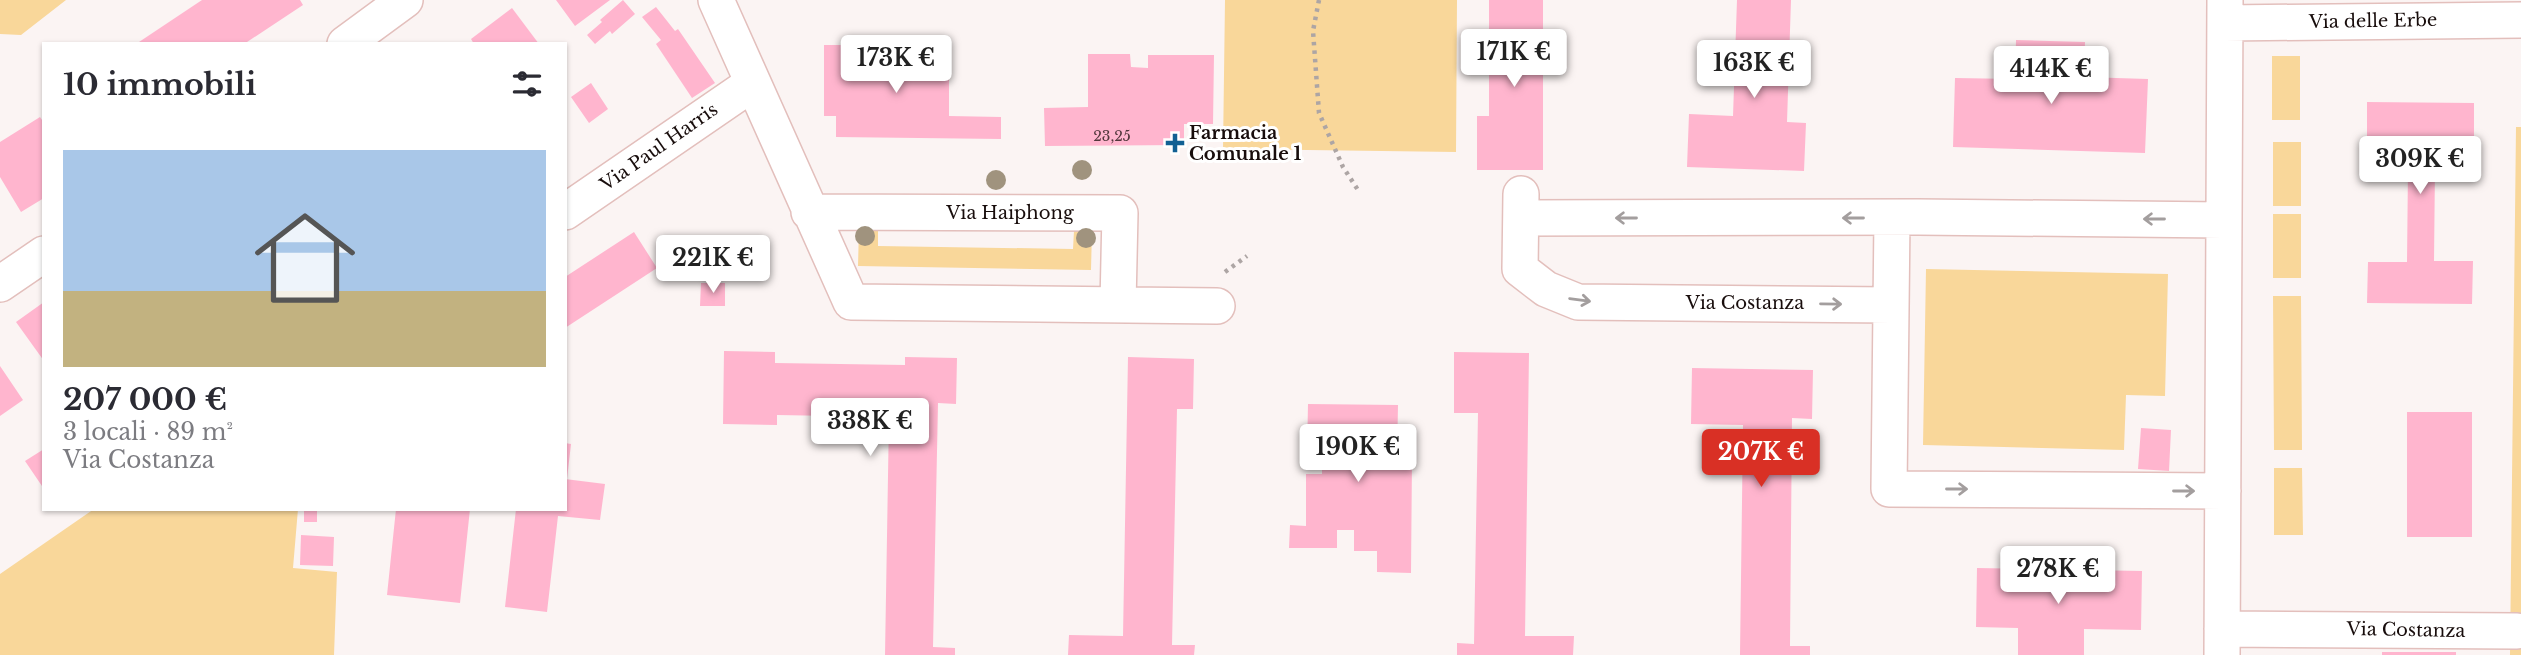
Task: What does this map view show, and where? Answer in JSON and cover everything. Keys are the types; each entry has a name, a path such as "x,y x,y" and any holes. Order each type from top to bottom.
{"street":[{"path":"348,42 405,0"},
{"path":"716,0 850,302 1217,306"},
{"name":"Via delle Erbe","path":"2225,11 2521,20"},
{"name":"Via Costanza","path":"2225,11 2222,642 2294,642 2517,632"},
{"name":"Via Paul Harris","path":"567,211 753,83"},
{"name":"Via Costanza","path":"1891,305 1578,302 1546,289 1520,269 1521,206 1892,218"},
{"name":"Via Haiphong","path":"809,212 1120,213 1118,304"},
{"path":"2223,220 1892,218 1889,489 2223,491"},
{"path":"0,285 42,255"}],"path":[{"path":"1319,0 1314,31 1319,113 1343,167 1358,190"}],"shaded area":[{"path":"0,0 66,0 21,35 0,34"},
{"path":"1225,0 1457,0 1456,152 1223,149"},
{"path":"2272,56 2300,56 2300,120 2272,120"},
{"path":"2516,127 2521,127 2521,655 2510,655"},
{"path":"2273,142 2301,142 2301,206 2273,206"},
{"path":"2273,214 2301,214 2301,278 2273,278"},
{"path":"859,228 878,228 878,246 1073,249 1074,231 1092,231 1091,270 858,266"},
{"path":"1926,269 2168,274 2165,396 2126,395 2124,450 1923,445"},
{"path":"2273,296 2301,296 2302,450 2274,450"},
{"path":"2274,468 2302,468 2303,535 2274,535"},
{"path":"91,511 298,511 293,568 337,572 334,655 0,655 0,574"}],"building":[{"path":"202,0 300,0 303,5 247,42 139,42"},
{"path":"556,0 610,0 575,26"},
{"path":"623,0 635,14 612,34 610,31 595,44 587,35"},
{"path":"1489,0 1543,0 1543,170 1477,170 1477,116 1489,116"},
{"path":"1737,0 1791,0 1787,122 1806,123 1804,171 1687,167 1689,114 1733,116"},
{"path":"656,7 675,31 678,29 715,83 692,98 656,44 661,40 642,17"},
{"path":"512,8 538,42 473,42 471,39"},
{"path":"2016,40 2085,42 2084,77 2148,79 2145,153 1953,147 1955,78 2015,79"},
{"path":"824,45 866,45 866,60 884,60 884,47 949,47 949,116 1001,117 1001,139 836,137 836,116 824,116"},
{"path":"1088,54 1130,54 1131,67 1148,68 1148,55 1214,55 1213,124 1184,124 1184,145 1045,146 1044,108 1088,107"},
{"path":"591,83 608,109 589,123 571,97"},
{"path":"2367,102 2474,103 2474,168 2435,167 2434,261 2473,261 2472,304 2367,303 2368,262 2407,262 2408,168 2367,168"},
{"path":"40,117 42,120 42,199 21,212 0,177 0,142"},
{"path":"634,232 657,268 567,327 567,276"},
{"path":"701,283 725,283 725,306 700,306"},
{"path":"42,303 42,358 16,322"},
{"path":"724,351 775,352 775,363 905,365 905,357 957,358 956,404 938,403 933,647 955,648 955,655 885,655 889,417 777,415 777,425 723,424"},
{"path":"1454,352 1529,353 1525,636 1574,636 1573,655 1457,655 1457,643 1474,644 1478,413 1454,413"},
{"path":"1128,357 1194,359 1193,409 1177,409 1172,645 1195,645 1194,655 1068,655 1069,635 1123,636"},
{"path":"0,366 23,400 0,416"},
{"path":"1692,368 1813,370 1812,419 1792,418 1790,646 1810,646 1810,655 1740,655 1743,425 1691,424"},
{"path":"1308,404 1398,405 1397,458 1412,458 1411,573 1377,572 1377,551 1354,551 1354,530 1337,530 1337,548 1289,548 1290,525 1306,526 1306,474 1322,474 1322,453 1307,453"},
{"path":"2407,412 2472,412 2472,537 2407,537"},
{"path":"2141,428 2171,430 2169,471 2138,469"},
{"path":"567,443 571,444 567,479"},
{"path":"42,450 42,486 25,461"},
{"path":"567,479 605,484 600,520 558,516 547,612 505,607 516,511 567,511"},
{"path":"304,511 317,511 317,522 304,522"},
{"path":"396,511 470,511 460,603 387,595"},
{"path":"301,535 334,537 333,566 300,565"},
{"path":"1977,568 2142,571 2141,630 2084,629 2084,655 2018,655 2018,628 1976,627"},
{"path":"2382,652 2456,652 2456,655 2382,655"}],"place":[{"name":"Farmacia Comunale 1","path":"1175,143"}]}
